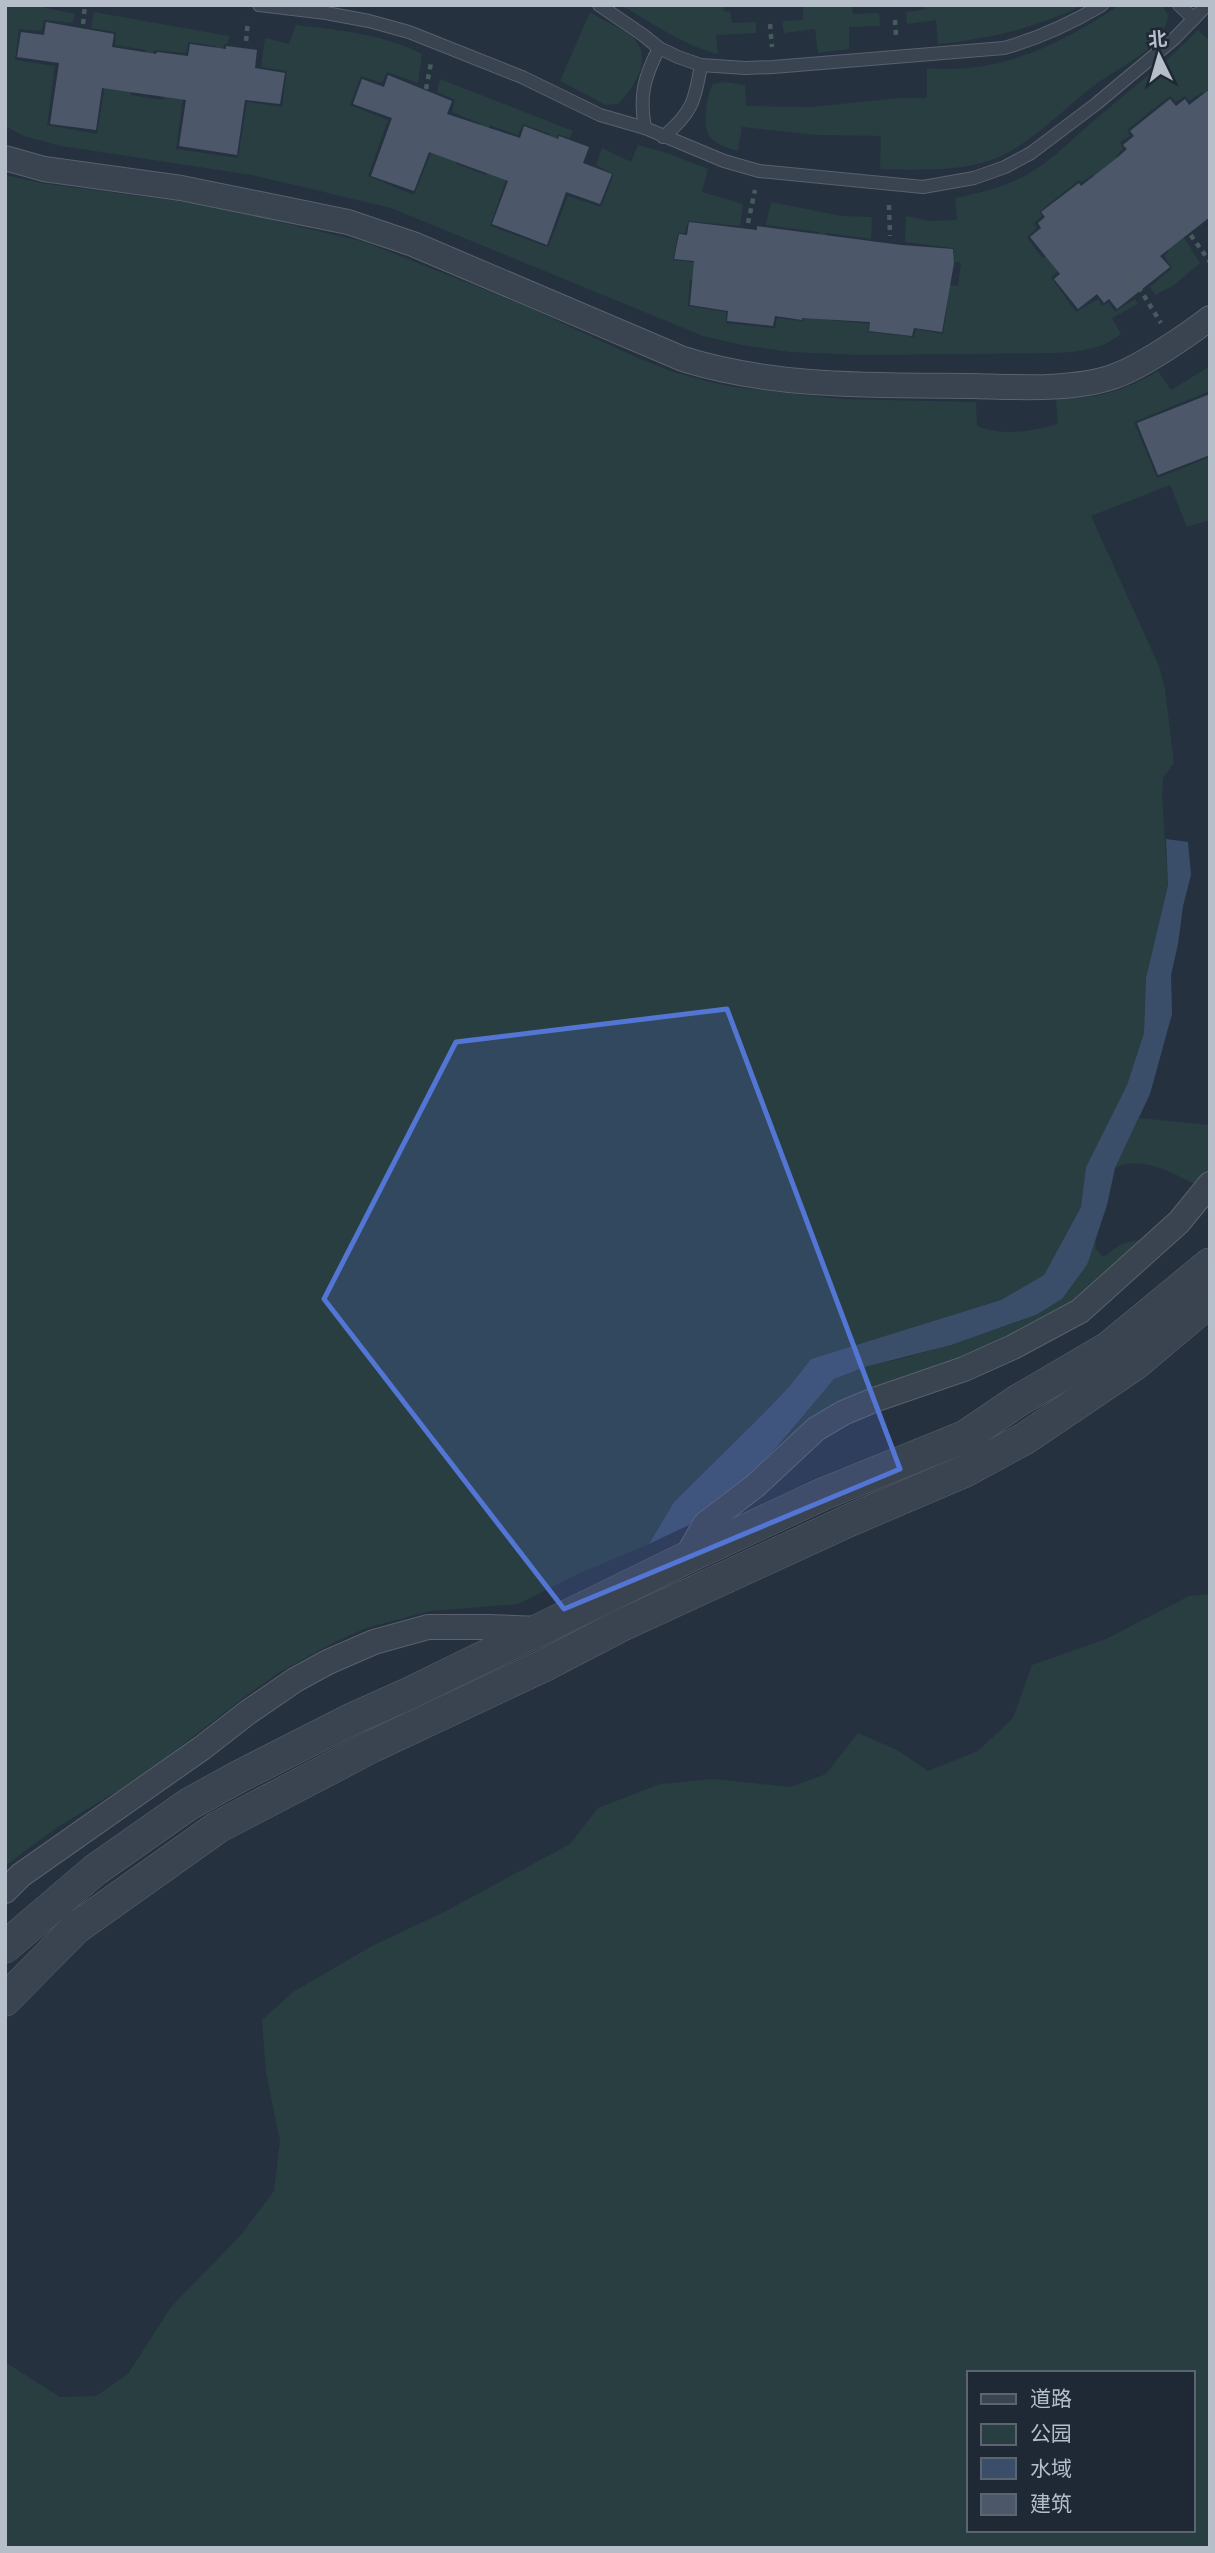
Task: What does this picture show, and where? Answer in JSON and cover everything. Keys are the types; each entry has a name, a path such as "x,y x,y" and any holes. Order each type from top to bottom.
{"street":[{"path":"5,158 44,169 194,190 348,222 413,244 683,359 774,378 823,383 928,386 1038,386 1088,382 1118,376 1186,336 1210,318"},
{"path":"686,1558 705,1524 755,1486 816,1429 843,1413 874,1400 976,1364 1080,1311 1179,1222 1210,1184"},
{"path":"5,1947 95,1870 189,1804 238,1776 823,1494 966,1436 1018,1400 1108,1348 1210,1264"},
{"path":"5,2000 76,1928 218,1827 373,1746 620,1626 848,1521 965,1471 1024,1439 1135,1364 1210,1301"},
{"path":"5,1891 21,1875 202,1748 247,1713 295,1680 328,1662 374,1642 428,1627 543,1629"}],"lane":[{"path":"259,5 326,13 409,32 522,77 600,116 645,128 724,161 759,171 923,187 974,178 1013,162 1063,130 1174,39 1208,5"},
{"path":"599,5 659,48 678,57 701,65 745,68 1004,48 1039,38 1102,5"},
{"path":"1179,5 1194,19"},
{"path":"645,128 641,107 644,79 659,48"},
{"path":"663,137 681,122 691,109 698,91 701,65"}],"path":[{"path":"82,34 85,5"},
{"path":"748,223 759,171"},
{"path":"889,184 890,236"},
{"path":"1185,227 1210,262"},
{"path":"1128,270 1161,323"}],"highlighted area":[{"path":"727,1009 900,1469 564,1609 324,1299 456,1042"}],"green space":[{"path":"5,5 32,5 75,14 73,23 44,20 42,31 19,29 15,60 55,66 47,125 97,134 106,79 132,82 131,95 163,100 166,88 184,91 176,149 238,158 247,102 282,107 287,71 261,67 265,38 289,44 296,25 360,34 407,47 422,54 418,83 387,72 382,83 361,76 350,105 388,120 368,176 414,195 435,143 460,151 456,164 486,175 492,165 509,171 490,226 548,247 568,196 601,207 614,174 596,165 602,148 631,162 638,145 708,169 702,192 743,204 740,226 688,221 685,233 678,233 673,260 720,265 702,282 690,280 688,306 726,312 726,323 775,328 777,318 803,321 805,295 834,295 830,320 869,324 868,332 914,337 916,329 943,334 947,307 937,306 933,283 958,286 961,263 954,262 954,248 905,242 906,216 930,221 957,220 955,198 1001,186 1036,169 1198,30 1210,41 1210,101 1202,92 1189,101 1185,96 1176,102 1170,96 1127,130 1130,136 1120,142 1123,149 1116,156 1136,182 1097,178 1093,175 1082,182 1079,180 1039,212 1042,216 1034,223 1037,228 1027,237 1042,258 1053,252 1064,266 1051,277 1076,312 1098,299 1102,306 1109,302 1115,312 1135,299 1138,304 1112,318 1121,334 1113,339 1090,349 1057,353 862,355 790,352 703,336 391,208 252,175 61,146 24,136 5,126"},
{"path":"621,5 723,5 724,11 730,12 732,23 756,22 756,33 716,35 718,54 680,39"},
{"path":"852,5 853,14 879,13 880,26 849,27 849,49 818,53 815,29 784,33 782,21 803,20 803,6"},
{"path":"926,5 1083,5 1012,31 938,44 936,20 907,24 906,12 926,9"},
{"path":"1119,5 1162,5 1168,16 1163,31 1154,44 1092,87 1022,144 983,163 939,169 880,169 881,136 817,135 742,127 738,151 717,143 706,128 707,104 713,84 725,82 745,85 746,106 812,107 899,98 927,98 927,68 979,67 1029,54 1075,32"},
{"path":"94,12 229,36 228,43 224,45 222,56 215,55 216,46 188,42 186,53 154,50 152,64 145,62 146,50 115,45 116,32 91,28"},
{"path":"590,12 627,33 640,49 642,57 639,74 618,104 606,105 560,81"},
{"path":"440,79 573,131 570,138 558,134 554,145 547,143 550,134 523,124 518,135 490,125 484,138 477,135 481,124 452,112 455,100 437,92"},
{"path":"5,175 41,183 207,205 365,242 523,305 670,371 734,387 842,399 976,402 977,426 997,431 1028,431 1058,424 1056,399 1109,392 1134,384 1158,371 1171,390 1210,366 1210,391 1134,422 1157,478 1210,457 1210,520 1187,527 1170,485 1091,516 1159,666 1165,689 1174,763 1163,778 1162,796 1168,885 1146,978 1144,1033 1127,1085 1086,1167 1081,1207 1044,1275 1001,1300 811,1359 789,1387 674,1502 649,1544 578,1574 518,1604 430,1611 366,1628 333,1643 280,1672 168,1756 119,1790 56,1828 5,1866"},
{"path":"771,202 841,216 872,217 871,239 826,233 823,246 818,245 819,232 766,225"},
{"path":"1178,228 1200,263 1174,285 1155,295 1150,287 1172,268 1164,256 1169,251 1161,241"},
{"path":"1139,1118 1210,1125 1210,1170 1194,1184 1166,1170 1145,1164 1124,1164 1115,1168"},
{"path":"1095,1237 1096,1249 1102,1256 1123,1244 1141,1240 1085,1295 750,1475 834,1379 865,1367 912,1356 997,1329 1036,1315 1062,1299 1087,1265"},
{"path":"1210,1594 1210,2548 5,2548 5,2362 60,2397 96,2396 128,2374 171,2307 241,2235 274,2191 280,2141 266,2072 262,2020 293,1992 372,1946 444,1912 570,1844 598,1808 660,1784 713,1779 791,1787 826,1774 858,1733 897,1750 928,1771 978,1751 1013,1718 1032,1665 1106,1639 1189,1596"}],"water":[{"path":"1166,839 1188,842 1191,875 1171,975 1172,1014 1150,1094 1115,1168 1107,1205 1087,1265 1062,1299 1036,1315 951,1345 865,1367 834,1379 750,1475 695,1517 689,1525 649,1544 674,1502 789,1387 811,1359 1001,1300 1044,1275 1081,1207 1086,1167 1127,1085 1144,1033 1146,978 1168,885"}],"building":[{"path":"46,22 114,34 112,47 156,54 188,56 190,44 257,50 255,68 285,73 280,104 245,100 237,155 179,146 186,100 102,88 96,130 50,124 59,63 17,57 21,32 44,35"},
{"path":"388,75 452,101 447,114 520,138 524,126 589,147 583,163 612,174 600,204 566,192 547,245 492,224 508,181 429,152 414,191 371,176 392,118 353,104 362,79 384,87"},
{"path":"1210,89 1210,217 1160,256 1170,267 1117,309 1109,299 1104,303 1097,294 1078,309 1054,279 1060,274 1030,237 1041,228 1038,223 1045,217 1041,212 1118,157 1127,149 1123,145 1134,136 1130,131 1170,99 1176,106 1185,99 1189,105"},
{"path":"689,222 757,230 757,226 953,249 954,263 942,332 914,328 912,336 869,331 870,322 802,320 775,316 773,326 727,321 728,311 690,305 694,261 674,259 679,234 687,235"},
{"path":"1210,394 1210,455 1158,475 1137,423"}]}
